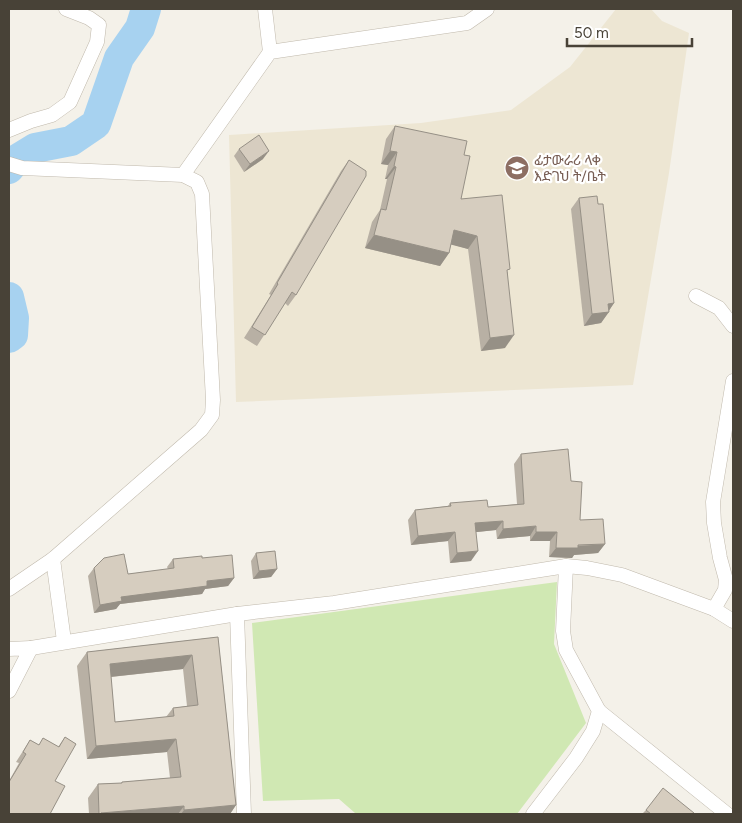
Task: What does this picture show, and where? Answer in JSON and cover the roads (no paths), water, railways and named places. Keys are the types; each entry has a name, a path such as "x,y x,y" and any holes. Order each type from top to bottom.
{"street":[{"path":"9,130 52,115 70,102 97,42 99,25 89,18 66,9"},
{"path":"183,175 270,52 265,9"},
{"path":"270,52 466,16 487,9"},
{"path":"9,589 53,558 201,430 212,415 213,400 202,194 197,182 183,175 15,166"},
{"path":"696,296 719,308 733,326"},
{"path":"714,609 725,590 726,580 718,550 714,523 714,502 733,381"},
{"path":"53,558 64,641"},
{"path":"566,566 563,631 566,650 598,711 727,814"},
{"path":"9,649 31,648 64,641 238,614 334,603 566,566 622,575 714,609 733,621"},
{"path":"238,614 244,814"},
{"path":"9,691 31,648"},
{"path":"533,814 594,731 598,711"}],"waterway":[{"path":"9,169 17,159 35,148 71,141 96,124 119,58 140,28 146,9"},
{"path":"9,297 14,318 13,335 9,338"}],"place":[{"name":"ፊታውራሪ ላቀ እድገህ ት/ቤት","path":"517,168"}]}
